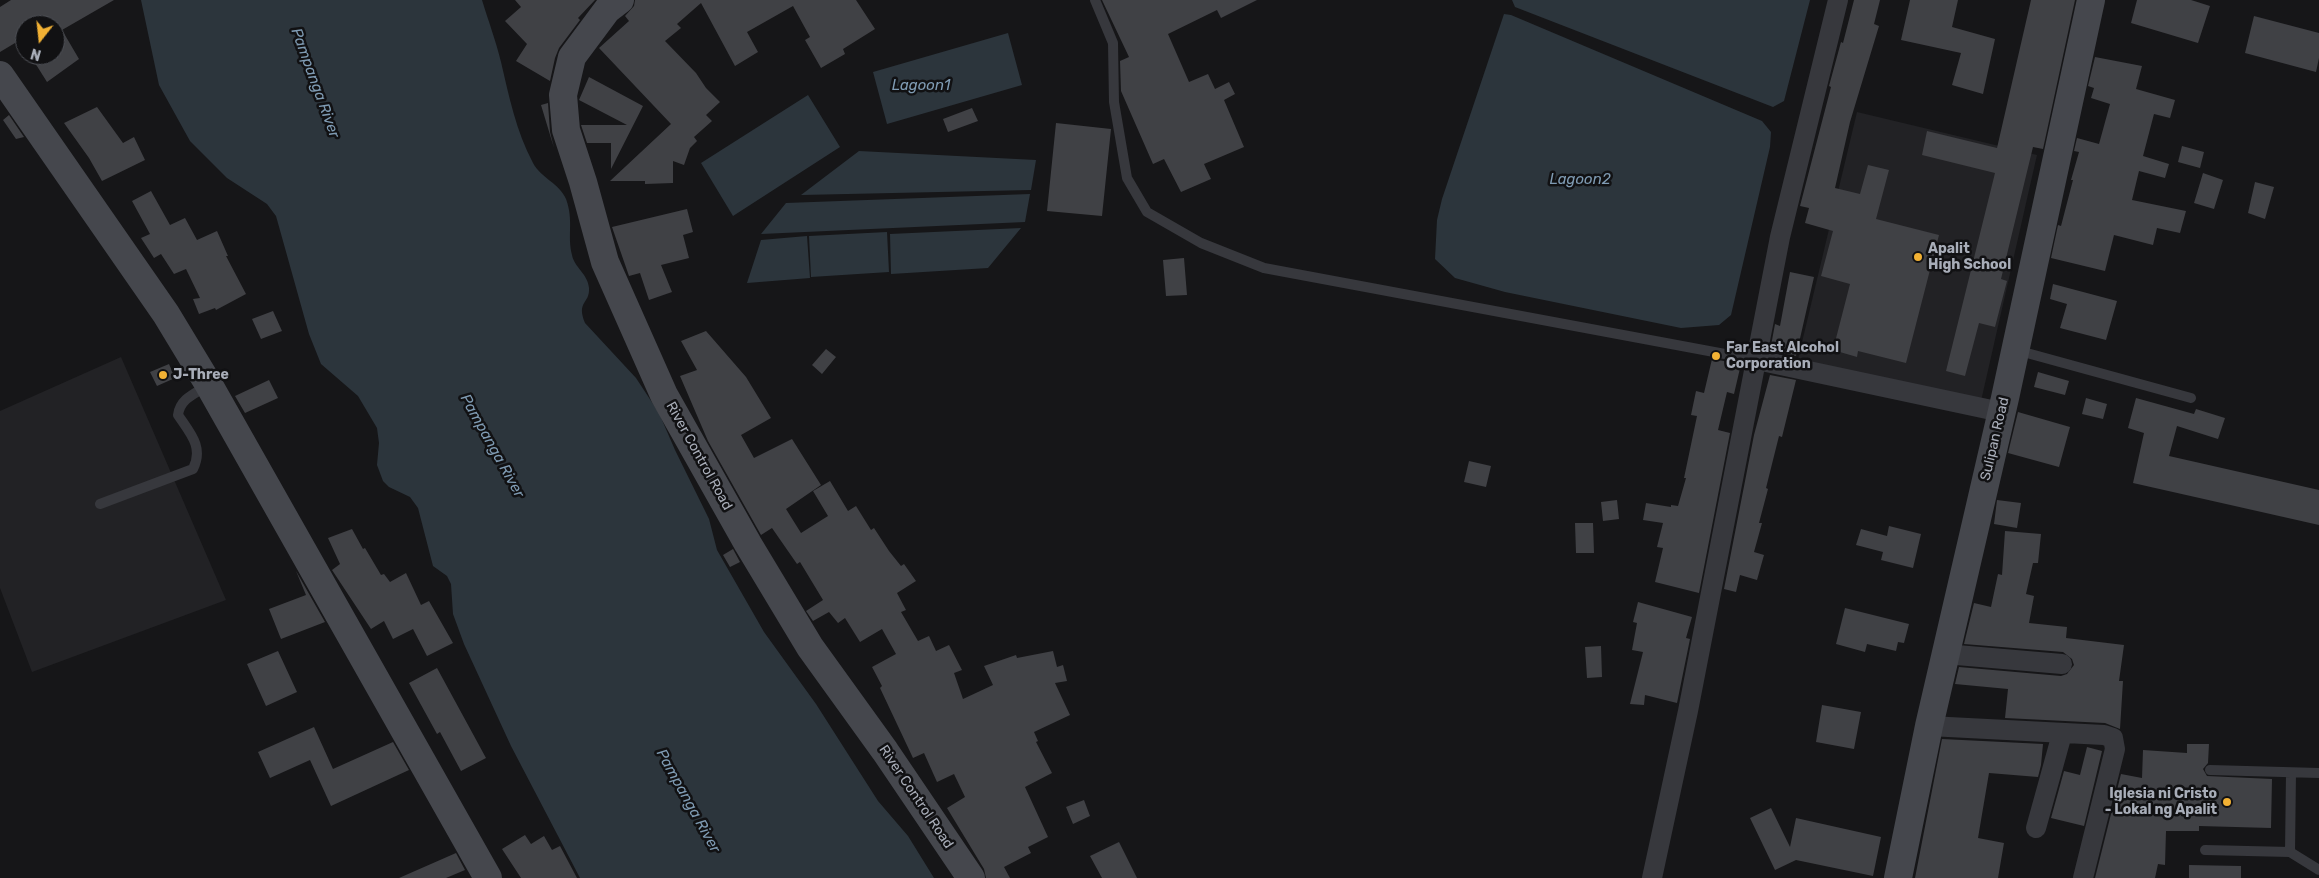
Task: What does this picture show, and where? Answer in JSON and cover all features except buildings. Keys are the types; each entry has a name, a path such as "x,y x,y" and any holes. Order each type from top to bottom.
{"street":[{"name":"River Control Road","path":"620,0 607,10 572,57 563,94 566,130 584,182 605,262 664,395 810,648 886,751 971,878"},
{"path":"1652,878 1688,711 1784,219 1838,0"},
{"name":"Sulipan Road","path":"1898,878 1928,726 2016,350 2091,0"},
{"path":"0,76 166,314 209,385 488,878"},
{"path":"1757,360 2001,412"},
{"path":"1945,654 2062,664"},
{"path":"1928,726 2109,736 2113,738 2115,745 2084,878"},
{"path":"2036,828 2062,734"}],"lane":[{"path":"1095,0 1113,43 1114,102 1128,178 1147,212 1201,243 1264,268 1757,360"},
{"path":"2016,350 2191,398"},
{"path":"100,504 193,469 198,459 195,440 178,415 179,406 187,398 209,385"},
{"path":"2210,770 2319,773"},
{"path":"2290,852 2291,773"},
{"path":"2205,850 2290,852 2319,870"}],"shaded area":[{"name":"Apalit High School","path":"1857,112 2037,155 1981,401 1798,359"},
{"path":"121,357 226,600 32,672 0,588 0,411"}],"water":[{"name":"Pampanga River","path":"141,0 482,0 499,54 514,113 527,151 536,168 563,193 566,199 570,214 570,241 573,259 586,279 589,288 588,297 582,310 585,323 636,378 659,413 709,519 717,550 764,632 816,704 878,801 908,836 934,878 580,878 511,746 464,644 453,614 451,584 447,576 433,566 418,508 410,497 389,487 383,481 377,465 379,443 377,428 358,396 321,364 309,334 276,216 267,204 227,178 190,141 159,85"},
{"path":"1512,0 1810,0 1784,101 1773,107 1515,7"},
{"name":"Lagoon2","path":"1504,14 1511,15 1762,121 1771,132 1770,147 1731,315 1719,325 1681,328 1505,292 1455,278 1435,259 1437,220 1442,199"},
{"name":"Lagoon1","path":"1008,33 1022,85 887,124 873,72"},
{"path":"808,95 840,147 733,216 701,163"},
{"path":"859,151 1036,160 1031,190 801,195"},
{"path":"1030,194 1025,222 761,234 786,203"},
{"path":"1021,228 988,268 891,274 890,234"},
{"path":"887,232 889,272 811,277 809,236"},
{"path":"807,236 810,278 747,283 761,240"}],"place":[{"name":"Apalit High School","path":"1918,257"},
{"name":"Far East Alcohol Corporation","path":"1716,356"},
{"name":"J-Three","path":"163,375"},
{"name":"Iglesia ni Cristo - Lokal ng Apalit","path":"2227,802"}]}
